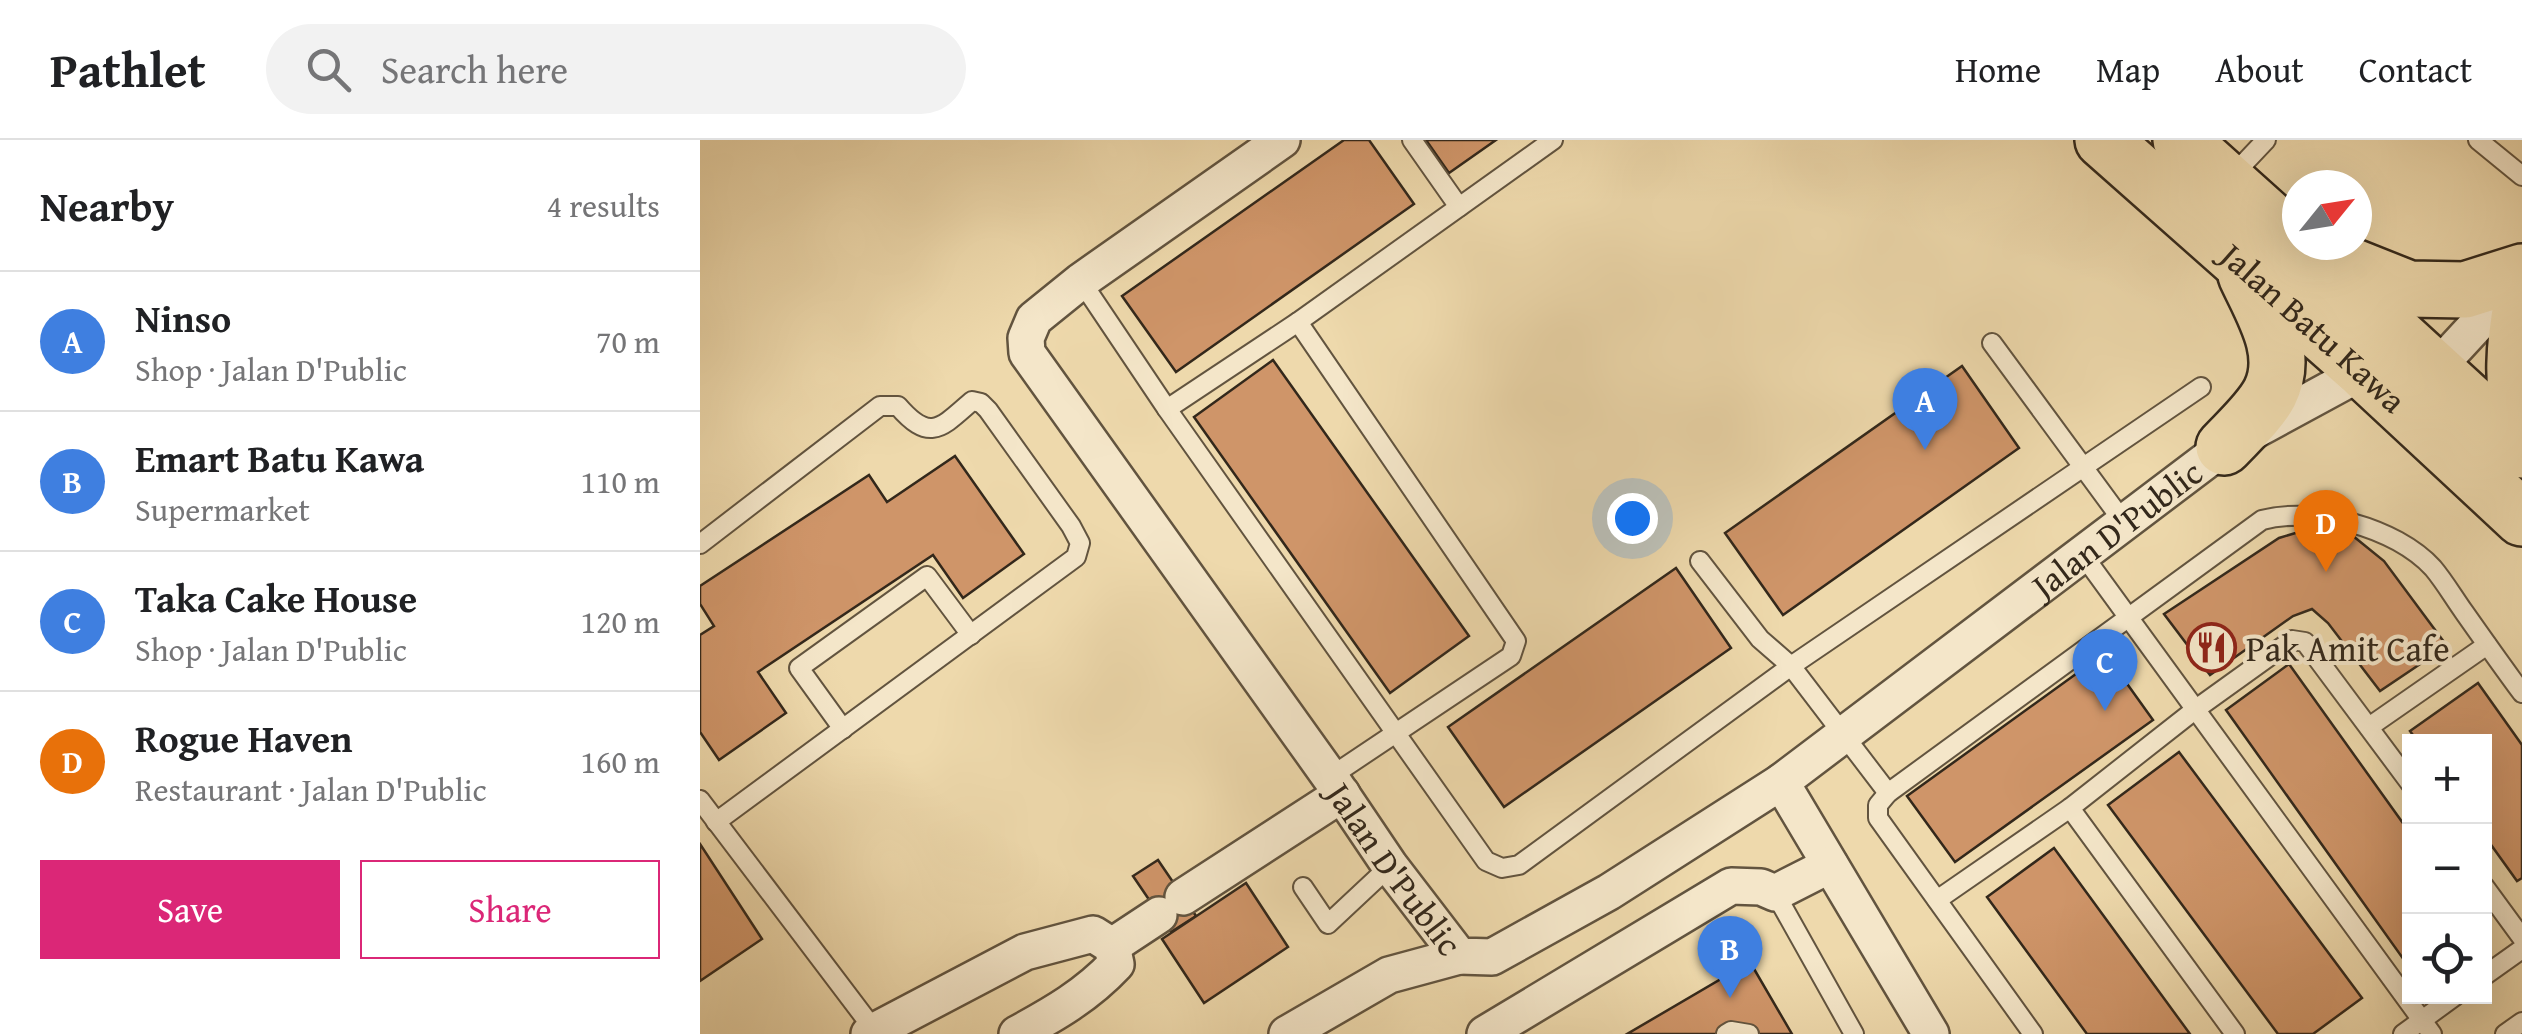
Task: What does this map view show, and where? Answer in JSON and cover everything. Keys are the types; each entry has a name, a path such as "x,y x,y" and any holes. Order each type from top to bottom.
{"highway":[{"name":"Jalan Batu Kawa","path":"2104,140 2242,264 2400,383 2522,450"},
{"name":"Jalan Batu Kawa","path":"2181,140 2282,231"},
{"name":"Jalan Batu Kawa","path":"2309,260 2400,383 2522,518"},
{"path":"2336,260 2408,288 2464,290 2522,274"},
{"path":"2224,447 2269,395 2278,366 2274,337 2242,264"},
{"path":"2522,300 2514,349 2515,402 2522,428"}],"street":[{"name":"Jalan D'Public","path":"1282,140 1034,319 1026,338 1027,353 1390,866 1459,956 1492,957 1609,892 1782,782 2224,447 2400,383 2522,274"},
{"path":"1782,782 1930,1034"},
{"path":"1112,946 1336,785"},
{"path":"1485,1034 1732,886 1761,887 1775,893 1830,865"},
{"path":"1609,892 1641,941"},
{"path":"872,1032 1024,952 1092,934 1112,946 1116,964 1094,987 1059,1012 1017,1034"},
{"path":"1287,1034 1389,976 1459,956"}],"lane":[{"path":"1412,140 1460,207"},
{"path":"1167,409 1298,322 1553,140"},
{"path":"2227,181 2266,140"},
{"path":"2478,140 2522,176"},
{"path":"1082,282 1486,861 1502,868 1519,865 1790,666 2201,387"},
{"path":"1298,322 1516,641 1510,656 1397,731 1336,785"},
{"path":"1992,344 2125,524"},
{"path":"700,544 880,406 898,406 910,420 927,429 941,428 972,401 981,403 1072,526 1080,543 1076,557 716,822"},
{"path":"2033,1034 1878,818 1878,805 1888,793 2262,520 2286,514 2320,516 2361,525 2400,545 2432,567 2522,693"},
{"path":"2083,555 2427,1027"},
{"path":"1700,561 1760,639 1790,666 1846,735 1888,793"},
{"path":"843,729 800,668 927,576 970,635"},
{"path":"1937,900 2070,808 2292,640 2304,642 2402,772"},
{"path":"2369,727 2487,645"},
{"path":"700,800 872,1032"},
{"path":"2070,808 2235,1034"},
{"path":"1304,887 1328,924 1390,866"},
{"path":"1775,893 1854,1034"},
{"path":"2492,897 2522,938"},
{"path":"2492,970 2522,949"},
{"path":"2403,1034 2427,1027 2448,1004"},
{"path":"2505,1034 2522,1022"},
{"path":"1726,1034 1749,1034"}],"building":[{"path":"1344,140 1369,140 1414,204 1176,372 1122,296"},
{"path":"1426,140 1496,140 1449,173"},
{"path":"1273,360 1469,636 1390,693 1194,417"},
{"path":"1962,366 2019,448 1783,615 1725,533"},
{"path":"955,456 1024,554 963,598 933,555 758,672 786,713 719,760 700,732 700,635 714,626 700,604 700,586 869,475 887,502"},
{"path":"2312,528 2353,536 2384,561 2447,646 2380,691 2328,623 2312,609 2293,616 2210,675 2164,614 2279,538"},
{"path":"1676,568 1731,648 1504,807 1448,727"},
{"path":"2105,653 2153,720 1955,862 1907,796"},
{"path":"2289,664 2402,822 2402,957 2226,710"},
{"path":"2478,683 2522,745 2522,878 2517,881 2492,846 2492,734 2410,731"},
{"path":"2179,752 2362,998 2313,1034 2278,1034 2108,805"},
{"path":"700,844 762,939 700,981"},
{"path":"2054,848 2190,1034 2087,1034 1987,897"},
{"path":"1158,860 1196,916 1171,932 1133,876"},
{"path":"1246,883 1288,947 1204,1003 1162,939"},
{"path":"1750,962 1792,1034 1627,1034"}],"place":[{"name":"Ninso","path":"1925,450"},
{"name":"Rogue Haven","path":"2326,572"},
{"name":"Pak Amit Cafe","path":"2211,648"},
{"name":"Taka Cake House","path":"2105,711"},
{"name":"Emart Batu Kawa","path":"1730,998"}]}
